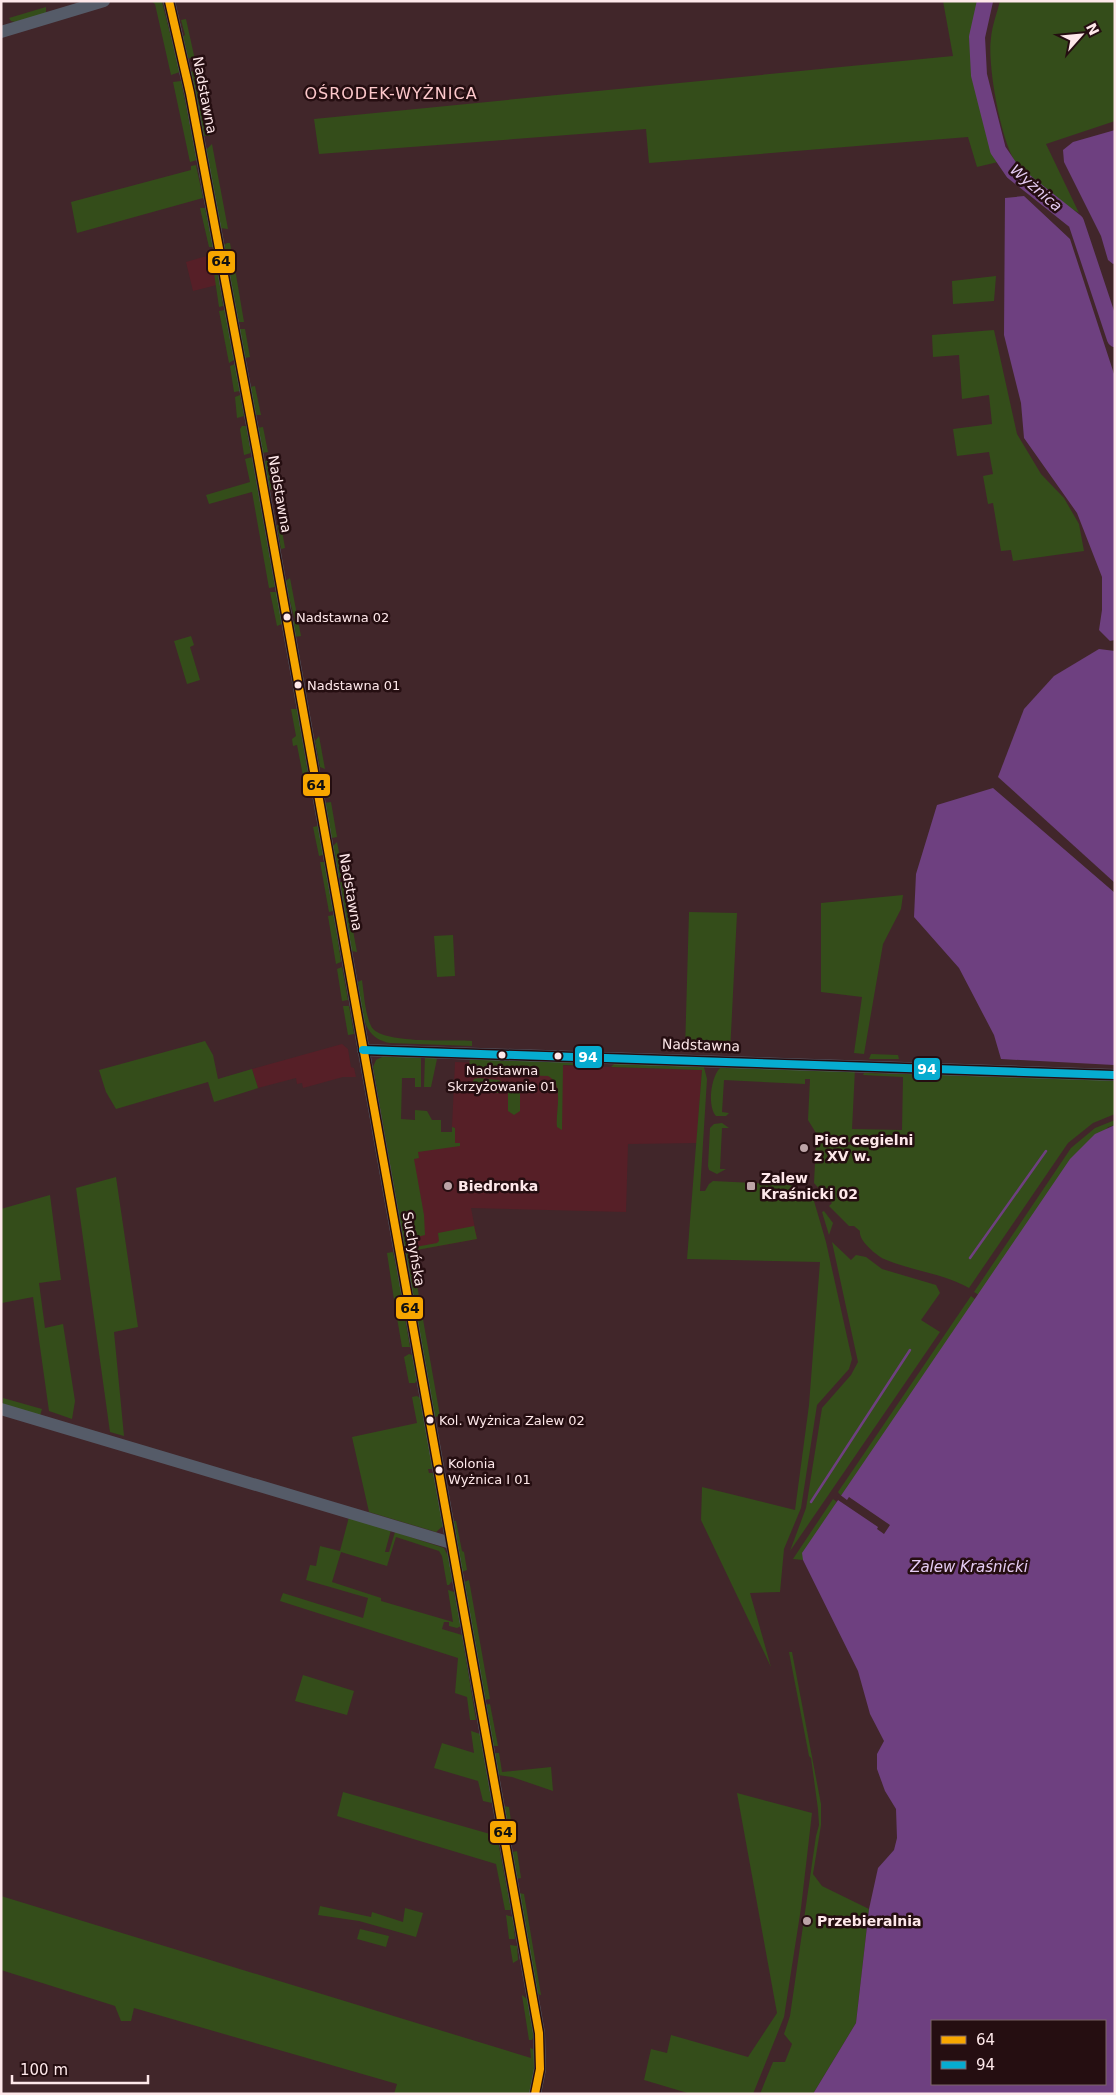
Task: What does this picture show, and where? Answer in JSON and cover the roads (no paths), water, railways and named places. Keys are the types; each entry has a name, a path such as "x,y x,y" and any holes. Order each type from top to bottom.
{"street":[{"path":"1,32 104,1"},
{"name":"Nadstawna","path":"169,1 190,93 257,452 363,1050 1115,1075"},
{"name":"Suchyńska","path":"363,1050 539,2034 540,2069 535,2094"},
{"path":"1,1409 451,1543"}],"water":[{"path":"1115,130 1115,263 1113,264 1108,260 1101,236 1064,162 1063,150 1073,142"},
{"path":"1024,196 1070,239 1115,377 1115,640 1110,641 1099,630 1102,610 1102,577 1077,513 1024,438 1021,403 1004,335 1005,198"},
{"path":"1099,649 1115,651 1115,883 998,777 1024,709 1054,676"},
{"path":"993,788 1115,893 1114,1065 1001,1059 994,1035 959,968 914,917 916,874 937,805"},
{"name":"Zalew Kraśnicki","path":"1115,1125 1115,2094 813,2094 856,2023 869,1909 878,1868 894,1850 897,1838 896,1809 885,1791 877,1769 877,1754 884,1741 870,1714 858,1671 803,1560 802,1553 1070,1159 1095,1134"}],"waterway":[{"name":"Wyżnica","path":"985,1 977,37 979,75 998,150 1013,172 1076,222 1115,339"},
{"path":"970,1258 1046,1151"},
{"path":"811,1502 910,1350"}],"place":[{"name":"Nadstawna 02","path":"287,617"},
{"name":"Nadstawna 01","path":"298,685"},
{"name":"Nadstawna Skrzyżowanie 01","path":"502,1055"},
{"name":"Piec cegielni z XV w.","path":"804,1148"},
{"name":"Biedronka","path":"448,1186"},
{"name":"Zalew Kraśnicki 02","path":"751,1186"},
{"name":"Kol. Wyżnica Zalew 02","path":"430,1420"},
{"name":"Kolonia Wyżnica I 01","path":"439,1470"},
{"name":"Przebieralnia","path":"807,1921"}],"district":[{"name":"OŚRODEK-WYŻNICA","path":"391,93"}]}
